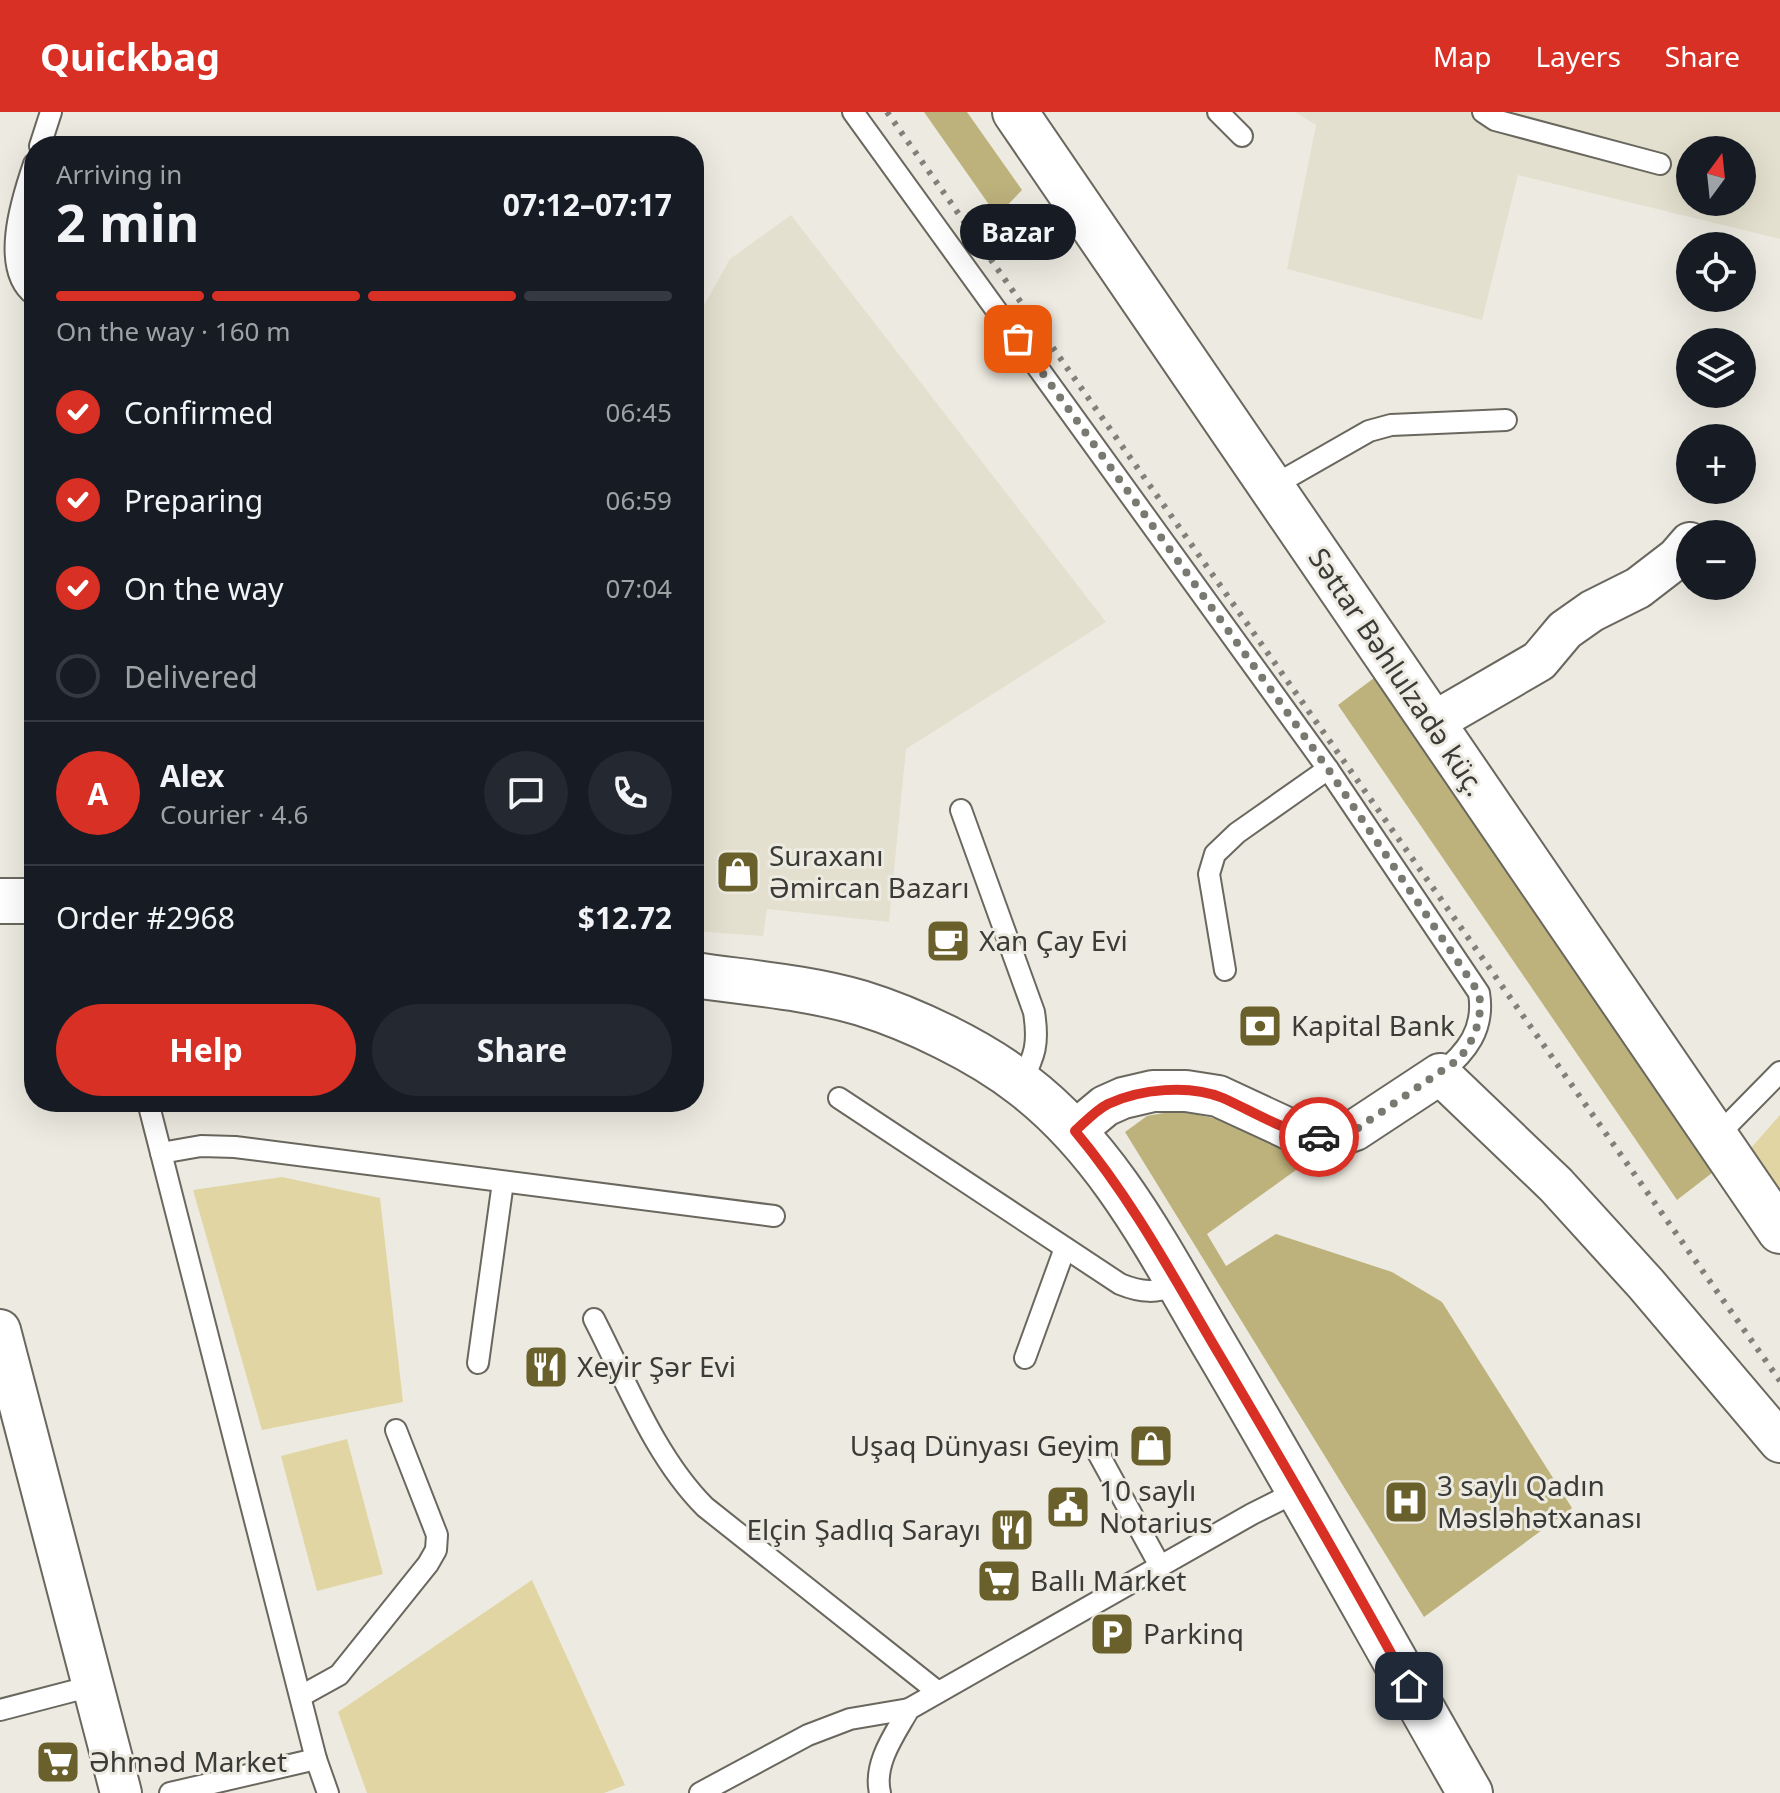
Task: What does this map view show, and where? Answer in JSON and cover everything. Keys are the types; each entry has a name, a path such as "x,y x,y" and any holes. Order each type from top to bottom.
{"main road":[{"name":"Səttar Bəhlulzadə küç.","path":"1015,112 1780,1231"},
{"path":"0,901 24,901"},
{"path":"704,976 802,990 862,1003 923,1028 975,1054 1021,1083 1075,1131 1135,1213 1178,1285 1300,1490 1470,1793"}],"street":[{"path":"1432,723 1539,661 1565,630 1592,611 1638,588 1676,559"},
{"path":"1075,1131 1105,1106 1123,1098 1153,1091 1186,1091 1218,1096 1302,1135 1330,1139 1355,1130 1440,1074 1556,1185 1646,1284 1780,1442"},
{"path":"0,1330 121,1793"}],"lane":[{"path":"43,136 51,112"},
{"path":"853,112 1328,769 1479,993 1482,1009 1469,1047 1440,1074"},
{"path":"1218,112 1242,136"},
{"path":"1483,112 1495,120 1660,164"},
{"path":"24,194 9,238 9,265 24,289"},
{"path":"1271,487 1369,431 1391,425 1506,420"},
{"path":"1225,970 1209,874 1215,854 1237,833 1328,769"},
{"path":"961,810 1034,1012 1038,1036 1036,1052 1021,1083"},
{"path":"1716,1137 1780,1072"},
{"path":"839,1098 1120,1284 1140,1292 1158,1292 1178,1285"},
{"path":"151,1112 316,1759 328,1793"},
{"path":"161,1153 201,1146 235,1147 774,1216"},
{"path":"478,1363 503,1182"},
{"path":"1025,1358 1065,1248"},
{"path":"594,1319 684,1486 705,1507 938,1692"},
{"path":"301,1696 339,1675 436,1550 437,1535 396,1430"},
{"path":"1098,1453 1160,1566"},
{"path":"700,1793 808,1735 850,1719 909,1709 1300,1490"},
{"path":"0,1710 92,1686"},
{"path":"880,1793 878,1785 883,1755 909,1709"},
{"path":"170,1793 316,1759"}],"shaded area":[{"path":"924,112 967,112 1022,190 997,216"},
{"path":"1295,112 1780,112 1780,239 1686,216 1756,216 1756,136 1676,136 1676,214 1518,175 1482,320 1287,269 1316,125"},
{"path":"791,215 1106,622 906,749 889,922 767,909 763,936 704,932 704,305 730,259"},
{"path":"1374,678 1712,1173 1677,1200 1338,705"},
{"path":"1174,1111 1244,1128 1307,1162 1207,1234 1226,1266 1276,1234 1392,1272 1442,1302 1572,1508 1424,1617 1125,1132 1147,1116"},
{"path":"1780,1115 1780,1189 1751,1148"},
{"path":"282,1177 380,1198 403,1402 262,1430 193,1190"},
{"path":"347,1439 383,1574 317,1591 281,1456"},
{"path":"532,1580 625,1785 604,1793 367,1793 338,1712"}],"railway":[{"path":"887,112 1780,1381"}],"way so far":[{"path":"1018,339 1328,769 1479,993 1482,1009 1477,1029 1469,1047 1459,1059 1355,1130 1330,1139 1319,1137"}],"place":[{"name":"Bazar","path":"1018,339"},
{"name":"Suraxanı Əmircan Bazarı","path":"738,872"},
{"name":"Xan Çay Evi","path":"948,941"},
{"name":"Kapital Bank","path":"1260,1026"},
{"name":"Xeyir Şər Evi","path":"546,1367"},
{"name":"Uşaq Dünyası Geyim","path":"1151,1446"},
{"name":"3 saylı Qadın Məsləhətxanası","path":"1406,1502"},
{"name":"10 saylı Notarius","path":"1068,1507"},
{"name":"Elçin Şadlıq Sarayı","path":"1012,1530"},
{"name":"Ballı Market","path":"999,1581"},
{"name":"Parkinq","path":"1112,1634"},
{"name":"Əhməd Market","path":"58,1762"}],"route":[{"path":"1319,1137 1302,1135 1218,1096 1186,1091 1153,1091 1123,1098 1105,1106 1075,1131 1135,1213 1300,1490 1409,1686"}]}
